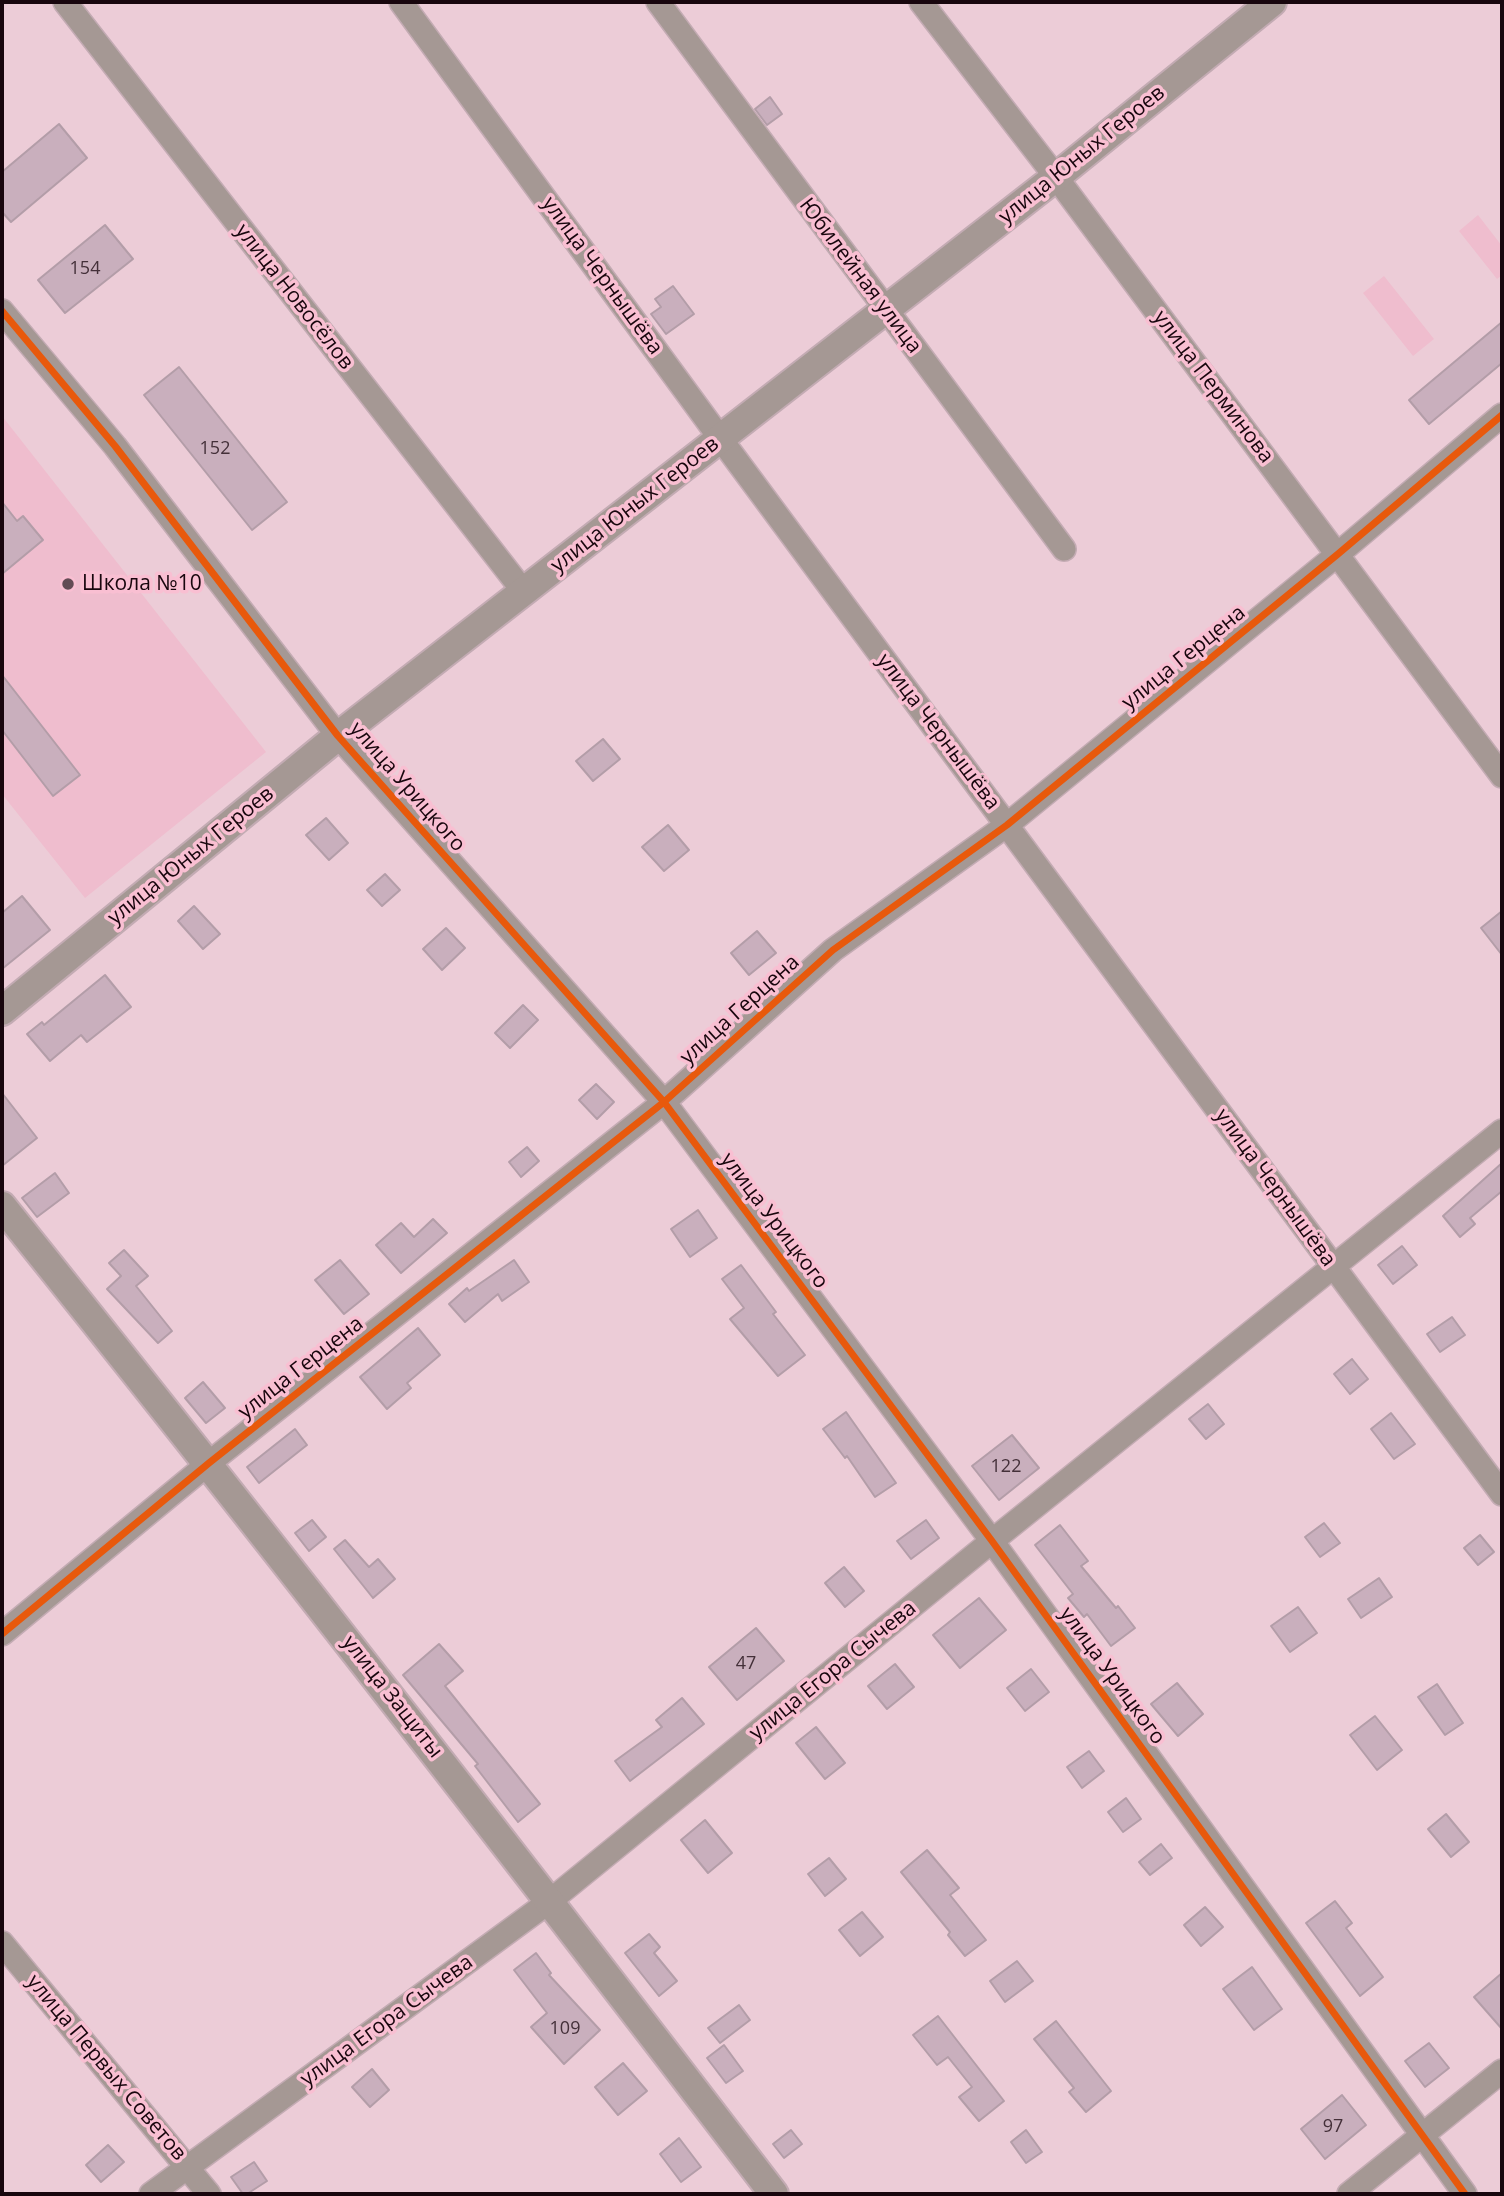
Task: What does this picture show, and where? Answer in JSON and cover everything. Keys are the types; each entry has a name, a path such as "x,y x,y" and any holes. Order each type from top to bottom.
{"street":[{"name":"улица Новосёлов","path":"65,2 524,592"},
{"name":"улица Чернышёва","path":"401,2 720,438 1502,1494"},
{"name":"Юбилейная улица","path":"658,2 1064,549"},
{"name":"улица Перминова","path":"920,2 1056,177 1502,776"},
{"name":"улица Юных Героев","path":"2,1011 338,736 1056,177 1254,7"},
{"name":"улица Урицкого","path":"2,310 115,446 338,736 664,1102 992,1541 1465,2194"},
{"name":"улица Герцена","path":"2,1634 209,1463 664,1102 833,950 1007,825 1338,554 1502,415"},
{"name":"улица Егора Сычева","path":"151,2194 550,1901 992,1541 1502,1132"},
{"name":"улица Защиты","path":"2,1206 209,1463 774,2194"},
{"name":"улица Первых Советов","path":"2,1943 209,2194"},
{"path":"1349,2194 1502,2071"}],"shaded area":[{"path":"1478,215 1502,246 1502,275 1497,279 1459,231"},
{"path":"1384,276 1434,339 1413,356 1363,293"},
{"name":"Школа №10","path":"2,416 266,752 85,898 2,794"}],"building":[{"path":"770,97 782,114 767,125 755,109"},
{"path":"59,124 87,158 11,222 2,212 2,172"},
{"path":"105,225 133,259 65,313 38,280"},
{"path":"673,286 694,314 666,334 651,314 661,307 655,299"},
{"path":"1502,322 1502,363 1429,424 1409,400"},
{"path":"179,367 287,502 252,530 144,395"},
{"path":"2,502 17,521 23,516 43,540 2,574"},
{"path":"2,675 80,775 53,796 2,730"},
{"path":"603,739 620,759 593,781 576,761"},
{"path":"326,818 348,843 329,860 306,835"},
{"path":"668,825 689,850 664,871 642,847"},
{"path":"385,874 400,890 382,906 367,890"},
{"path":"22,896 50,930 2,969 2,913"},
{"path":"194,906 220,934 203,949 178,921"},
{"path":"1502,911 1502,955 1481,928"},
{"path":"446,928 465,948 442,970 423,949"},
{"path":"757,931 776,953 749,975 731,953"},
{"path":"105,975 131,1007 87,1042 81,1035 50,1061 27,1034 42,1022 44,1025"},
{"path":"523,1005 538,1020 510,1048 495,1033"},
{"path":"596,1084 614,1102 597,1119 579,1100"},
{"path":"2,1093 37,1138 2,1166"},
{"path":"527,1147 539,1161 521,1177 509,1162"},
{"path":"1502,1163 1502,1191 1470,1218 1475,1224 1460,1237 1443,1216"},
{"path":"55,1173 69,1193 37,1217 22,1198"},
{"path":"698,1210 717,1238 690,1257 671,1229"},
{"path":"433,1219 447,1233 401,1273 376,1245 401,1223 414,1237"},
{"path":"1402,1246 1417,1265 1393,1284 1378,1265"},
{"path":"124,1250 148,1276 136,1286 172,1331 158,1343 107,1289 121,1276 109,1263"},
{"path":"340,1260 369,1294 344,1314 315,1280"},
{"path":"514,1260 529,1282 502,1301 498,1294 465,1322 449,1304 467,1288 469,1291"},
{"path":"741,1265 776,1312 773,1314 805,1355 778,1376 730,1319 744,1308 722,1279"},
{"path":"1452,1317 1465,1335 1440,1352 1427,1334"},
{"path":"418,1328 440,1355 407,1383 411,1388 387,1409 360,1377"},
{"path":"1352,1359 1368,1379 1350,1394 1334,1374"},
{"path":"203,1382 225,1408 206,1423 185,1398"},
{"path":"1208,1404 1224,1424 1206,1439 1189,1419"},
{"path":"846,1412 896,1483 875,1497 847,1456 845,1458 823,1429"},
{"path":"1391,1413 1415,1444 1394,1459 1371,1429"},
{"path":"295,1429 307,1445 259,1483 247,1467"},
{"path":"1012,1435 1039,1468 999,1500 972,1466"},
{"path":"312,1520 326,1537 309,1551 295,1533"},
{"path":"926,1520 939,1538 911,1559 897,1541"},
{"path":"1324,1523 1340,1543 1320,1557 1305,1537"},
{"path":"1060,1525 1088,1561 1081,1566 1135,1628 1111,1646 1087,1614 1084,1617 1068,1598 1073,1594 1035,1545"},
{"path":"1480,1535 1494,1552 1478,1565 1464,1548"},
{"path":"345,1540 369,1567 378,1559 395,1579 373,1598 334,1549"},
{"path":"844,1567 864,1591 845,1607 825,1583"},
{"path":"1379,1578 1392,1597 1361,1618 1348,1599"},
{"path":"979,1598 1006,1630 960,1668 933,1635"},
{"path":"1298,1607 1317,1633 1290,1652 1271,1626"},
{"path":"756,1628 784,1661 737,1700 709,1667"},
{"path":"439,1644 463,1671 445,1686 540,1804 518,1822 475,1766 478,1764 403,1675"},
{"path":"895,1664 914,1687 887,1709 868,1686"},
{"path":"1031,1669 1049,1692 1025,1711 1007,1688"},
{"path":"1177,1683 1203,1714 1178,1736 1151,1704"},
{"path":"1437,1684 1463,1723 1445,1735 1418,1697"},
{"path":"682,1698 704,1724 630,1781 615,1761 662,1727 656,1720"},
{"path":"1375,1716 1402,1750 1377,1770 1350,1735"},
{"path":"816,1727 845,1763 825,1779 796,1743"},
{"path":"1089,1751 1104,1771 1082,1788 1067,1767"},
{"path":"1126,1798 1141,1819 1123,1832 1108,1812"},
{"path":"1446,1814 1469,1842 1451,1857 1428,1829"},
{"path":"705,1820 732,1853 708,1873 681,1840"},
{"path":"1161,1844 1172,1858 1150,1875 1139,1862"},
{"path":"927,1850 959,1888 950,1895 986,1940 965,1956 948,1935 950,1932 901,1872"},
{"path":"829,1858 846,1879 825,1896 808,1874"},
{"path":"1335,1901 1352,1923 1346,1928 1383,1977 1360,1996 1306,1923"},
{"path":"1205,1907 1223,1927 1201,1946 1184,1925"},
{"path":"862,1912 883,1937 860,1956 839,1930"},
{"path":"649,1934 660,1947 654,1953 677,1981 659,1996 625,1953"},
{"path":"536,1953 551,1973 549,1975 600,2030 564,2064 531,2027 547,2013 514,1970"},
{"path":"1017,1961 1033,1981 1005,2002 990,1981"},
{"path":"1252,1967 1282,2009 1254,2030 1223,1989"},
{"path":"1502,1973 1502,2029 1474,1997"},
{"path":"739,2005 750,2020 720,2043 708,2028"},
{"path":"938,2016 1004,2101 979,2121 959,2097 972,2087 948,2057 937,2065 913,2035"},
{"path":"1056,2021 1111,2091 1086,2112 1069,2092 1074,2088 1034,2039"},
{"path":"1429,2043 1449,2068 1425,2087 1405,2061"},
{"path":"724,2045 743,2071 726,2083 707,2058"},
{"path":"623,2063 647,2091 618,2115 595,2087"},
{"path":"372,2069 389,2090 370,2107 352,2087"},
{"path":"1342,2095 1366,2125 1325,2159 1301,2129"},
{"path":"791,2130 802,2144 784,2158 773,2144"},
{"path":"1026,2130 1042,2152 1026,2163 1011,2142"},
{"path":"679,2138 701,2167 681,2182 660,2154"},
{"path":"108,2145 124,2162 101,2182 86,2165"},
{"path":"254,2162 267,2181 243,2194 231,2177"}],"cycle path":[{"path":"2,311 115,446 338,736 664,1102 992,1541 1465,2194"},
{"path":"2,1634 209,1463 664,1102 833,950 1007,825 1338,554 1502,415"}],"place":[{"name":"Школа №10","path":"68,584"}]}
